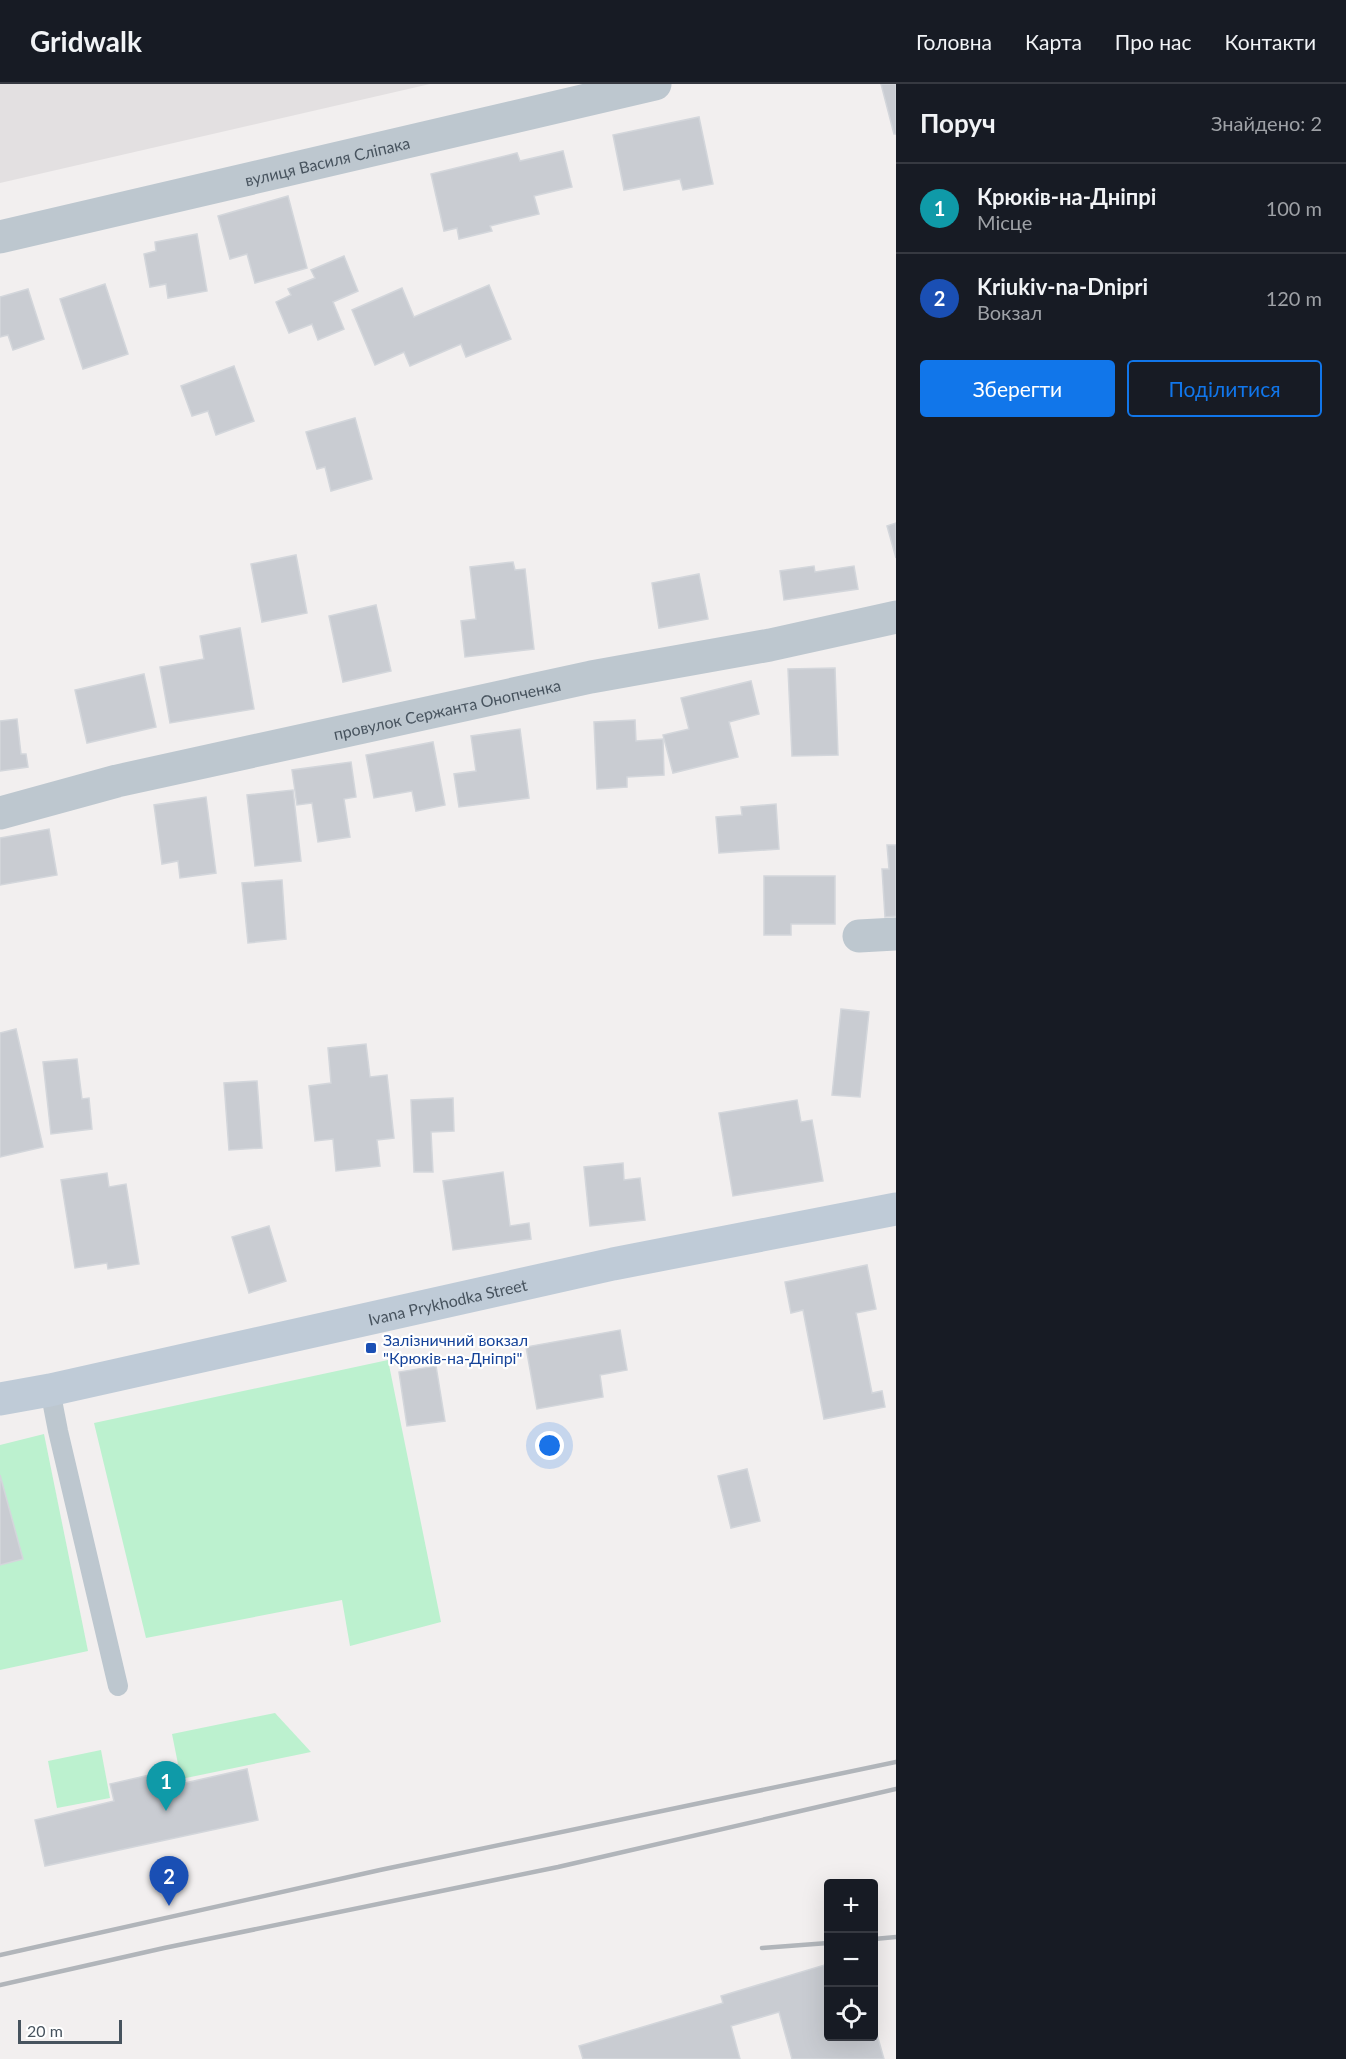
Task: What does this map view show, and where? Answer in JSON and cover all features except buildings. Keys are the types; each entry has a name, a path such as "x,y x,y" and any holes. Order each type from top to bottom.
{"main road":[{"name":"Ivana Prykhodka Street","path":"0,1399 50,1390 613,1264 896,1209"}],"street":[{"name":"вулиця Василя Сліпака","path":"0,237 655,84"},
{"name":"провулок Сержанта Онопченка","path":"0,813 117,781 591,677 770,645 896,617"},
{"path":"860,936 896,934"}],"lane":[{"path":"50,1390 118,1686"}],"shaded area":[{"path":"0,84 430,84 0,183"}],"green space":[{"path":"388,1360 441,1622 350,1646 342,1600 146,1638 94,1423"},
{"path":"44,1434 88,1651 0,1670 0,1445"},
{"path":"275,1713 311,1752 181,1779 172,1734"},
{"path":"101,1750 110,1798 57,1808 48,1761"}],"railway":[{"path":"0,1955 380,1870 896,1762"},
{"path":"0,1985 164,1948 558,1867 896,1789"},
{"path":"878,1939 896,1937"},
{"path":"762,1948 824,1943"}],"place":[{"name":"Залізничний вокзал \"Крюкiв-на-Днiпрi\"","path":"371,1348"},
{"name":"Крюків-на-Дніпрі","path":"166,1811"},
{"name":"Kriukiv-na-Dnipri","path":"169,1906"}]}
